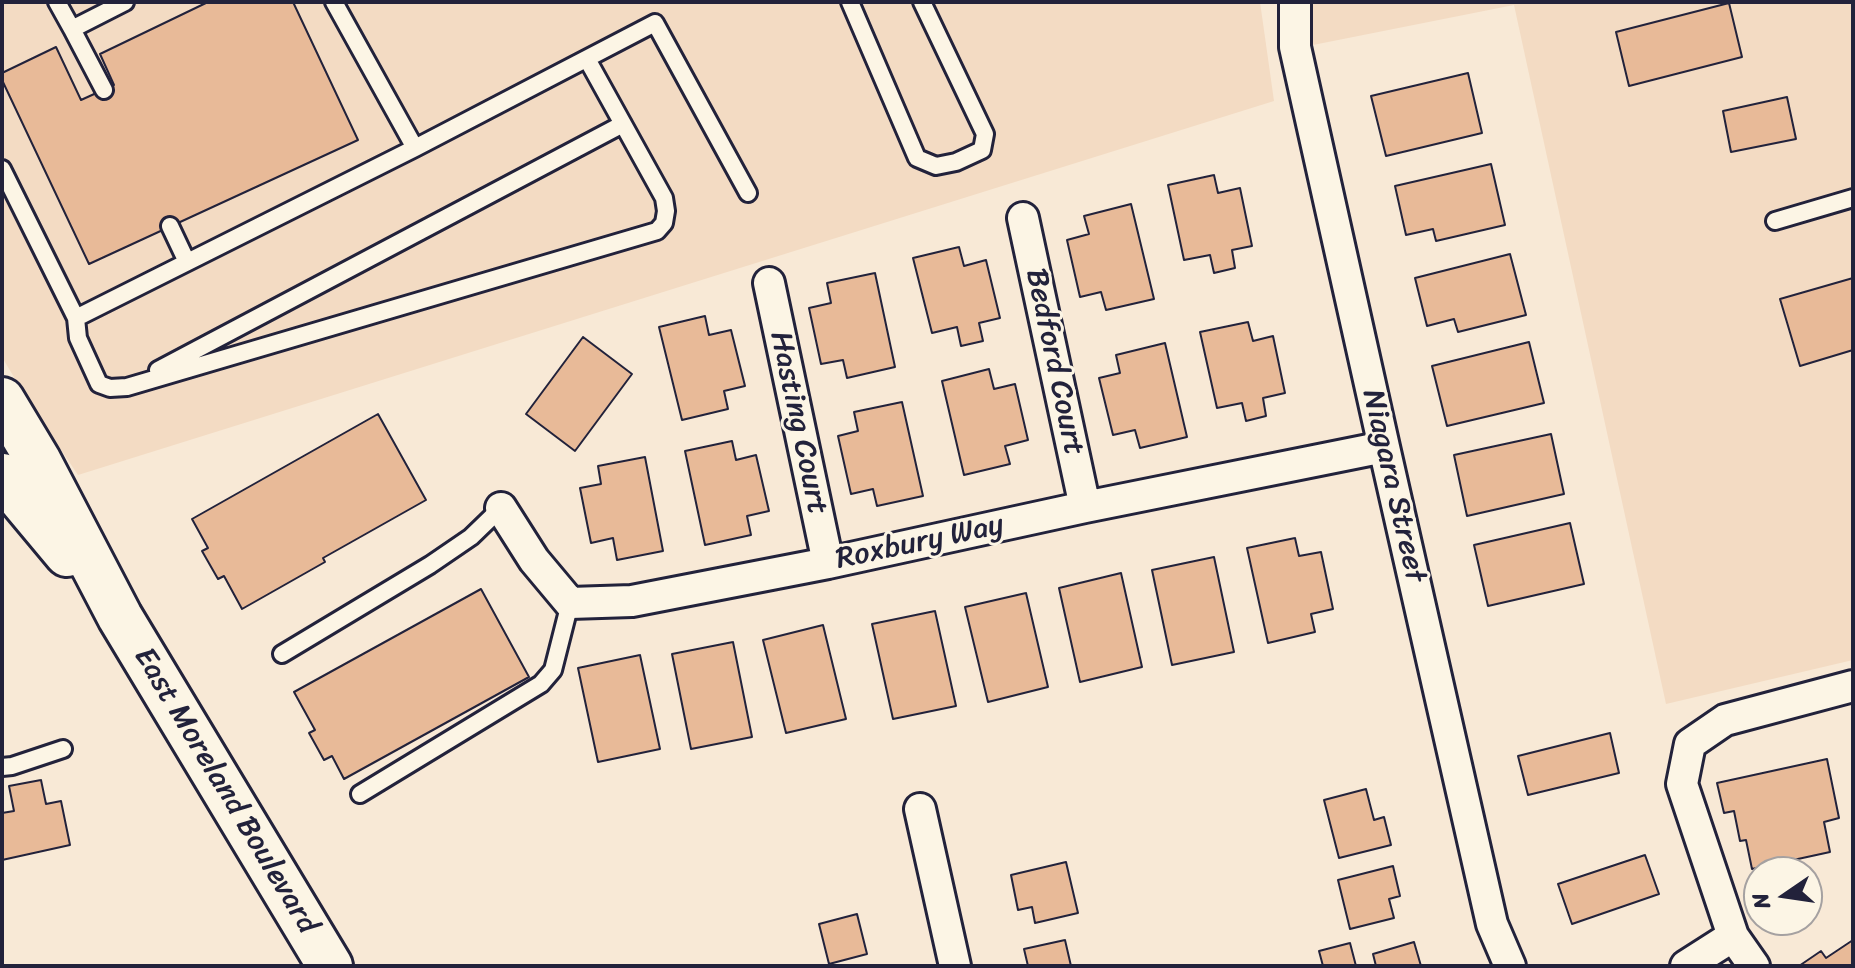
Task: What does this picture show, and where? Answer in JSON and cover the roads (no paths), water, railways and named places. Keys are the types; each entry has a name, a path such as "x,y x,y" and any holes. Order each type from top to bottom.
{"main road":[{"name":"East Moreland Boulevard","path":"2,400 38,460 120,617 330,966"},
{"name":"East Moreland Boulevard","path":"2,476 120,617"}],"street":[{"name":"Niagara Street","path":"1295,2 1295,47 1384,447 1492,924 1510,966"},
{"name":"Bedford Court","path":"1023,218 1085,507"},
{"name":"Hasting Court","path":"769,283 828,563"},
{"name":"Roxbury Way","path":"570,603 632,601 1384,447"},
{"path":"501,508 534,560 570,603"},
{"path":"1754,966 1733,936 1682,784 1690,744 1725,720 1853,686"},
{"path":"920,809 955,966"},
{"path":"1686,966 1733,936"}],"lane":[{"path":"57,2 104,90"},
{"path":"72,29 125,2"},
{"path":"334,2 415,148"},
{"path":"850,2 917,158 936,166 956,162 982,150 985,134 922,2"},
{"path":"76,318 415,148 655,23 748,193"},
{"path":"2,169 76,318 78,338 99,384 110,388 127,387 657,231 664,223 664,198 587,59"},
{"path":"127,387 623,124"},
{"path":"1775,221 1853,198"},
{"path":"170,226 187,262"},
{"path":"282,654 430,565 471,537 501,508"},
{"path":"360,794 541,684 553,670 570,603"},
{"path":"2,767 63,749"}]}
